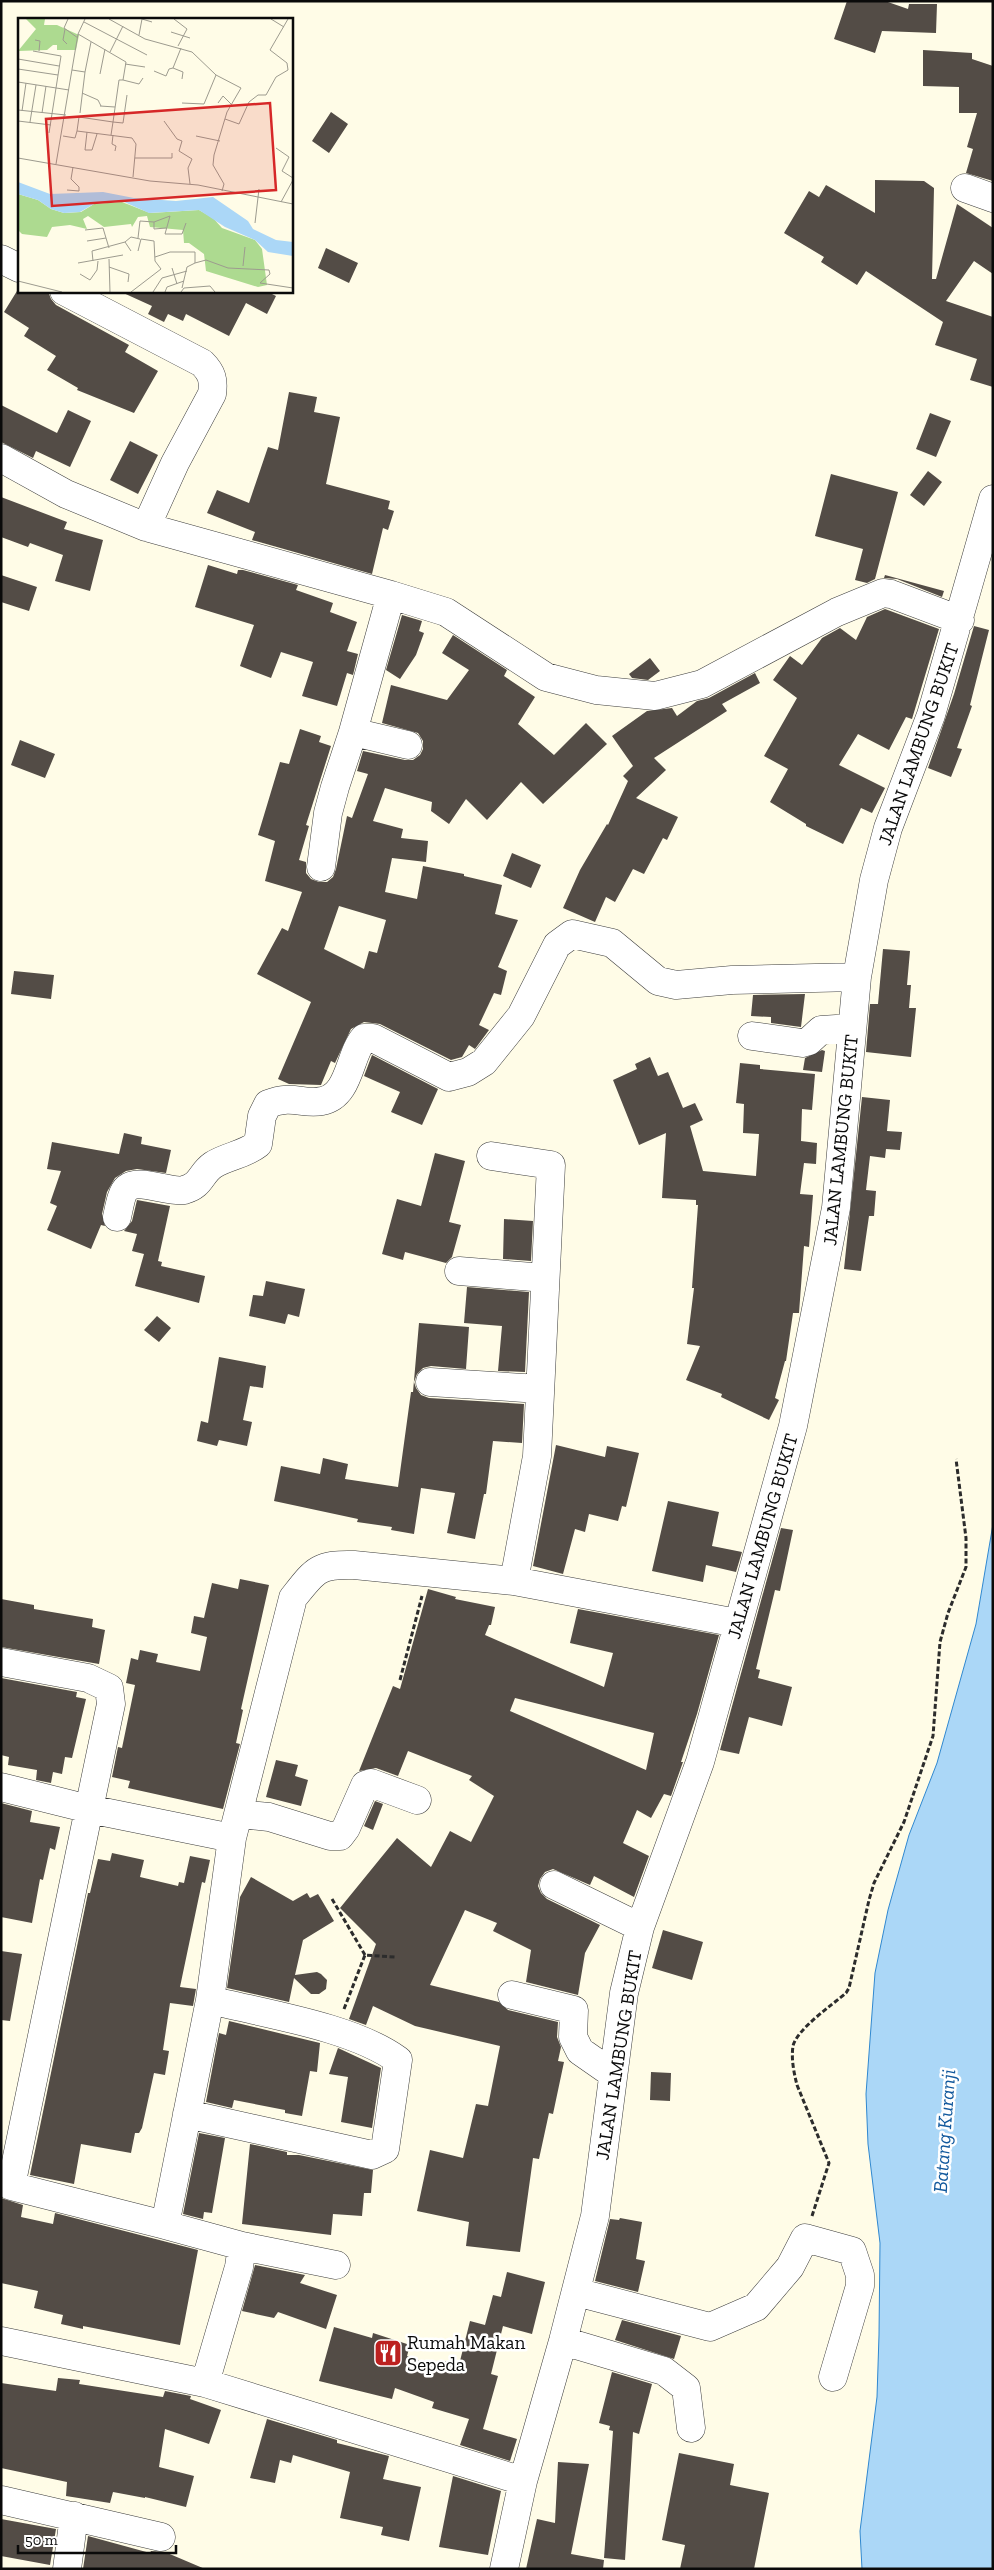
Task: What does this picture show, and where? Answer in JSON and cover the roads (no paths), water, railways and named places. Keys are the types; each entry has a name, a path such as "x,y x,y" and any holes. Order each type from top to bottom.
{"street":[{"path":"965,188 993,198"},
{"path":"1,259 18,268"},
{"path":"66,292 202,363 211,372 214,382 212,394 175,463 146,527"},
{"path":"1,458 66,494 146,527 446,612 546,677 596,690 656,696 702,684 837,612 883,593 891,594 960,620"},
{"name":"JALAN LAMBUNG BUKIT","path":"504,2569 523,2481 563,2341 594,2216 624,1993 640,1927 700,1762 736,1623 793,1426 819,1304 836,1208 857,978 874,880 888,828 931,715 960,620 993,499"},
{"path":"321,867 328,813 353,732 391,595"},
{"path":"353,732 408,745"},
{"path":"117,1217 124,1192 128,1187 137,1184 182,1190 197,1185 212,1166 248,1152 258,1144 262,1116 268,1104 288,1098 323,1101 337,1093 349,1073 358,1045 364,1038 373,1038 449,1077 468,1072 484,1062 521,1016 557,945 572,934 612,943 658,981 676,985 732,980 857,978"},
{"path":"752,1036 802,1043 809,1041 821,1030 852,1028"},
{"path":"491,1156 551,1165 537,1456 514,1581"},
{"path":"459,1271 545,1278"},
{"path":"430,1382 540,1389"},
{"path":"165,2225 210,2000 235,1826 293,1598 310,1575 328,1564 514,1581 736,1623"},
{"path":"1,1662 88,1678 109,1688 111,1704 6,2185 242,2246 336,2265"},
{"path":"1,1787 89,1809 235,1826 269,1817 330,1836 340,1836 346,1828 365,1785 371,1783 417,1800"},
{"path":"554,1885 640,1927"},
{"path":"512,1995 574,2010 573,2037 580,2051 614,2074"},
{"path":"187,2114 372,2155 385,2149 398,2060 381,2048 337,2032 210,2000"},
{"path":"576,2292 710,2327 756,2307 790,2267 804,2238 852,2251 860,2275 860,2286 834,2377"},
{"path":"205,2384 239,2267 242,2246"},
{"path":"1,2341 205,2384 523,2481"},
{"path":"563,2341 664,2371 686,2388 691,2428"},
{"path":"1,2500 161,2537"},
{"path":"67,2569 74,2516"}],"water":[{"name":"Batang Kuranji","path":"993,1524 993,2569 862,2569 860,2531 877,2397 879,2335 880,2243 868,2144 866,2094 875,1973 888,1910 909,1835 937,1763 976,1624"}],"place":[{"name":"Rumah Makan Sepeda","path":"388,2353"}]}
